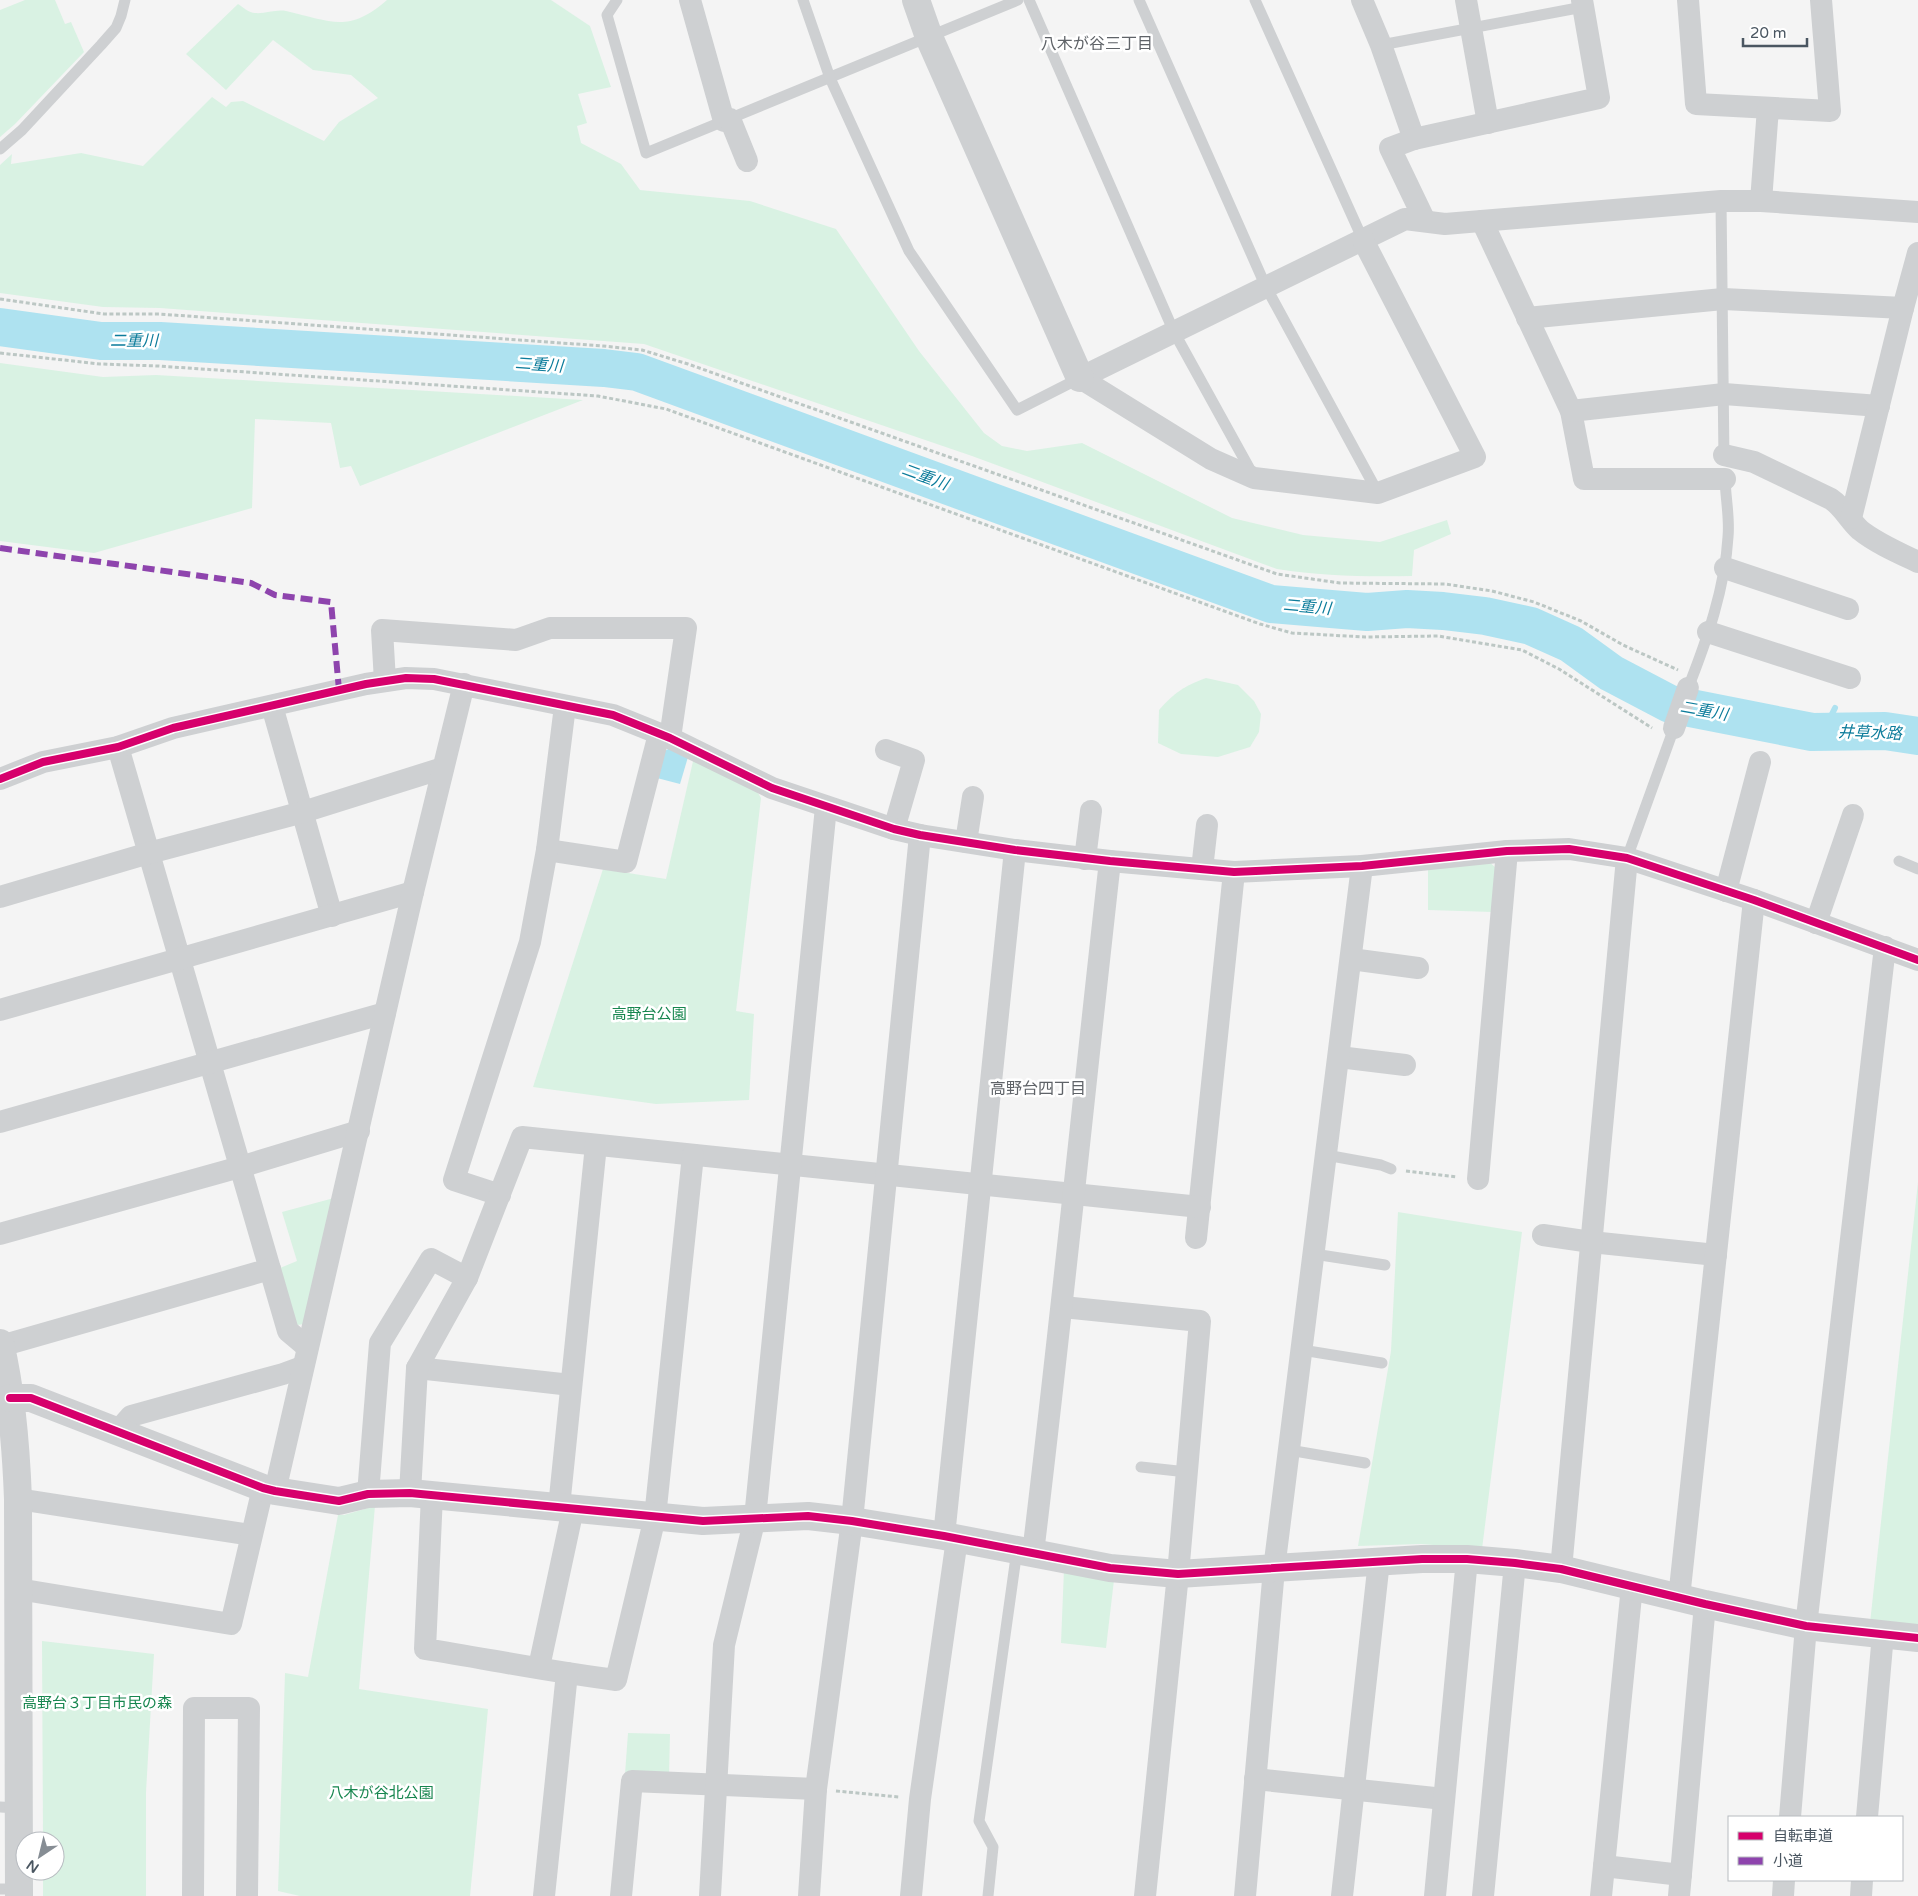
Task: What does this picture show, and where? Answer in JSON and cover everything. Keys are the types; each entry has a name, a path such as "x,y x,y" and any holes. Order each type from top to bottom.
{"street":[{"path":"690,0 727,120 747,161"},
{"path":"916,0 929,37 1080,378 1211,459 1254,478 1378,493 1475,457 1363,240"},
{"path":"1362,0 1381,44 1414,139"},
{"path":"1466,0 1488,123"},
{"path":"1688,0 1696,104 1830,111 1821,0"},
{"path":"1425,221 1390,148 1414,139 1599,98 1582,4"},
{"path":"1761,201 1768,108"},
{"path":"1080,378 1405,219 1445,224 1722,202 1761,201 1918,212"},
{"path":"1482,221 1570,410 1584,479 1725,479"},
{"path":"1851,518 1918,253"},
{"path":"1526,318 1723,299 1903,308"},
{"path":"1570,410 1724,394 1879,406"},
{"path":"1724,455 1754,462 1831,499 1841,506 1860,530 1918,562"},
{"path":"1725,568 1848,609"},
{"path":"385,681 382,630 516,640 550,628 686,628 665,736 626,862 547,850"},
{"path":"1708,632 1850,678"},
{"path":"0,779 43,762 118,747 173,728 385,681 406,678 434,678 614,715 665,736 772,788 826,808 894,829 920,834 1014,850 1085,859 1234,872 1362,866 1507,851 1569,849 1627,858 1754,900 1918,960"},
{"path":"1672,734 1690,683"},
{"path":"18,1589 231,1624 251,1535 269,1490 305,1357 359,1131 384,1013 464,684"},
{"path":"272,706 332,916"},
{"path":"500,1195 454,1180 530,942 547,850 565,706"},
{"path":"118,747 288,1331 305,1357"},
{"path":"886,750 914,760 894,829"},
{"path":"1726,891 1760,762"},
{"path":"0,897 149,853 303,812 443,768"},
{"path":"966,842 973,798"},
{"path":"710,1896 724,1645 755,1518 826,808"},
{"path":"1085,859 1091,811"},
{"path":"1816,923 1853,816"},
{"path":"1202,869 1207,825"},
{"path":"809,1896 816,1789 852,1521 920,834"},
{"path":"912,1896 920,1798 950,1538 980,1185 1014,850"},
{"path":"1478,1179 1507,851"},
{"path":"1561,1569 1627,858"},
{"path":"1025,1552 1062,1307 1110,861"},
{"path":"1245,1896 1274,1569 1362,866"},
{"path":"1196,1238 1234,872"},
{"path":"0,1010 413,892"},
{"path":"1604,1866 1680,1886 1692,1601 1716,1255 1754,900"},
{"path":"1790,1816 1806,1626 1885,947"},
{"path":"1351,959 1418,968"},
{"path":"0,1122 384,1013"},
{"path":"1339,1057 1405,1065"},
{"path":"0,1234 240,1167 359,1131"},
{"path":"693,1155 655,1517 616,1680 567,1674 540,1667 425,1649 417,1368 467,1278 522,1137 1200,1207"},
{"path":"540,1667 566,1508 570,1385 596,1145"},
{"path":"1543,1234 1591,1242 1716,1255"},
{"path":"368,1494 380,1343 431,1259 467,1278"},
{"path":"12,1891 9,1808 18,1589 18,1499 16,1438 0,1344 270,1269"},
{"path":"1062,1307 1200,1321 1178,1574 1145,1896"},
{"path":"116,1432 131,1416 283,1374 305,1357"},
{"path":"417,1368 570,1385"},
{"path":"10,1398 31,1398 269,1490 339,1501 368,1494 421,1494 703,1521 808,1516 852,1521 1110,1568 1178,1574 1422,1559 1467,1559 1515,1563 1561,1569 1806,1626 1918,1638"},
{"path":"18,1499 251,1535"},
{"path":"1435,1896 1467,1559"},
{"path":"1342,1896 1379,1561"},
{"path":"1483,1896 1515,1563"},
{"path":"1601,1896 1632,1586"},
{"path":"1868,1816 1883,1634"},
{"path":"544,1896 567,1674"},
{"path":"193,1896 194,1708 249,1708 247,1896"},
{"path":"1256,1779 1444,1799"},
{"path":"621,1896 632,1781 816,1789"},
{"path":"1783,1896 1784,1881"},
{"path":"1861,1896 1862,1881"}],"lane":[{"path":"0,149 22,130 102,45 116,28 125,0"},
{"path":"618,0 607,15 646,153 1018,0"},
{"path":"803,0 830,78 910,251 1017,410 1080,378"},
{"path":"1029,0 1174,332 1254,478"},
{"path":"1139,0 1266,287 1378,493"},
{"path":"1255,0 1363,240"},
{"path":"1381,44 1471,28 1582,4"},
{"path":"1690,683 1708,632 1725,568 1729,534 1724,455 1722,202"},
{"path":"1627,858 1672,734"},
{"path":"1899,861 1918,869"},
{"path":"1326,1155 1381,1165 1391,1169"},
{"path":"1314,1254 1385,1265"},
{"path":"1302,1350 1382,1363"},
{"path":"1289,1450 1365,1463"},
{"path":"1140,1467 1187,1472"},
{"path":"988,1896 993,1847 978,1821 1025,1552"}],"path":[{"path":"0,298 104,314 159,314 642,350 688,364 1277,574 1340,583 1445,584 1492,591 1534,602 1581,621 1690,683"},
{"path":"0,353 100,364 578,394 634,401 666,409 1260,624 1292,633 1365,637 1438,636 1522,650 1567,673 1672,734"},
{"path":"1391,1169 1478,1179"},
{"path":"816,1789 920,1798"}],"green space":[{"path":"25,0 55,0 65,24 71,22 84,52 15,124 0,137 0,10"},
{"path":"387,0 551,0 590,26 611,87 578,94 587,123 577,126 581,143 621,164 640,190 750,201 836,229 919,351 984,433 1002,446 1027,451 1082,443 1232,518 1303,535 1380,542 1447,520 1451,534 1414,550 1412,576 1344,576 1277,569 972,456 644,344 160,308 103,307 0,293 0,165 12,154 11,164 81,153 143,166 212,97 226,107 231,102 243,101 324,141 339,122 378,98 351,75 313,70 273,40 226,90 186,54 238,4 253,13 286,11 339,22 361,17 373,11"},
{"path":"0,363 103,377 156,375 583,400 360,486 351,466 340,468 331,423 255,419 252,508 94,553 0,541"},
{"path":"1206,678 1238,685 1254,701 1261,714 1259,732 1250,747 1218,757 1181,754 1158,743 1159,710 1180,691"},
{"name":"高野台公園","path":"694,757 755,788 761,798 736,1011 754,1014 749,1100 656,1104 533,1087 603,869 666,879"},
{"path":"1488,861 1496,868 1493,912 1428,910 1428,868"},
{"path":"1918,1182 1918,1628 1870,1623"},
{"path":"334,1198 305,1324 297,1325 280,1268 297,1261 282,1212"},
{"path":"1398,1212 1522,1232 1482,1549 1421,1544 1358,1546 1391,1351"},
{"name":"八木が谷北公園","path":"375,1506 359,1689 488,1709 470,1896 300,1896 278,1891 285,1673 308,1677 338,1515"},
{"path":"1064,1569 1114,1580 1106,1648 1061,1643"},
{"name":"高野台３丁目市民の森","path":"42,1641 154,1654 146,1792 146,1896 43,1896 43,1881 65,1881 65,1831 43,1831"},
{"path":"628,1733 670,1734 669,1776 625,1774"}],"water":[{"path":"672,747 688,757 680,784 657,778 661,753"}],"waterway":[{"name":"二重川","path":"0,327 101,341 160,341 604,368 637,372 1271,604 1367,612 1407,609 1443,611 1485,616 1531,626 1571,644 1611,673 1670,704 1812,732 1885,731 1918,736"},
{"path":"1823,732 1835,708"}],"marked path":[{"path":"0,548 251,583 275,595 331,602 339,690"}],"cycle path":[{"path":"0,779 43,762 118,747 173,728 366,684 406,678 434,679 613,715 670,738 772,788 894,829 920,835 1015,850 1234,872 1362,866 1507,851 1569,849 1627,858 1754,900 1918,960"},
{"path":"10,1398 31,1398 263,1488 339,1501 368,1494 410,1493 703,1521 808,1516 944,1536 1110,1568 1178,1574 1422,1559 1467,1559 1515,1563 1561,1569 1806,1626 1918,1638"}],"district":[{"name":"八木が谷三丁目","path":"1097,44"},
{"name":"高野台四丁目","path":"1038,1089"}],"water label":[{"name":"井草水路","path":"1870,733"}]}
